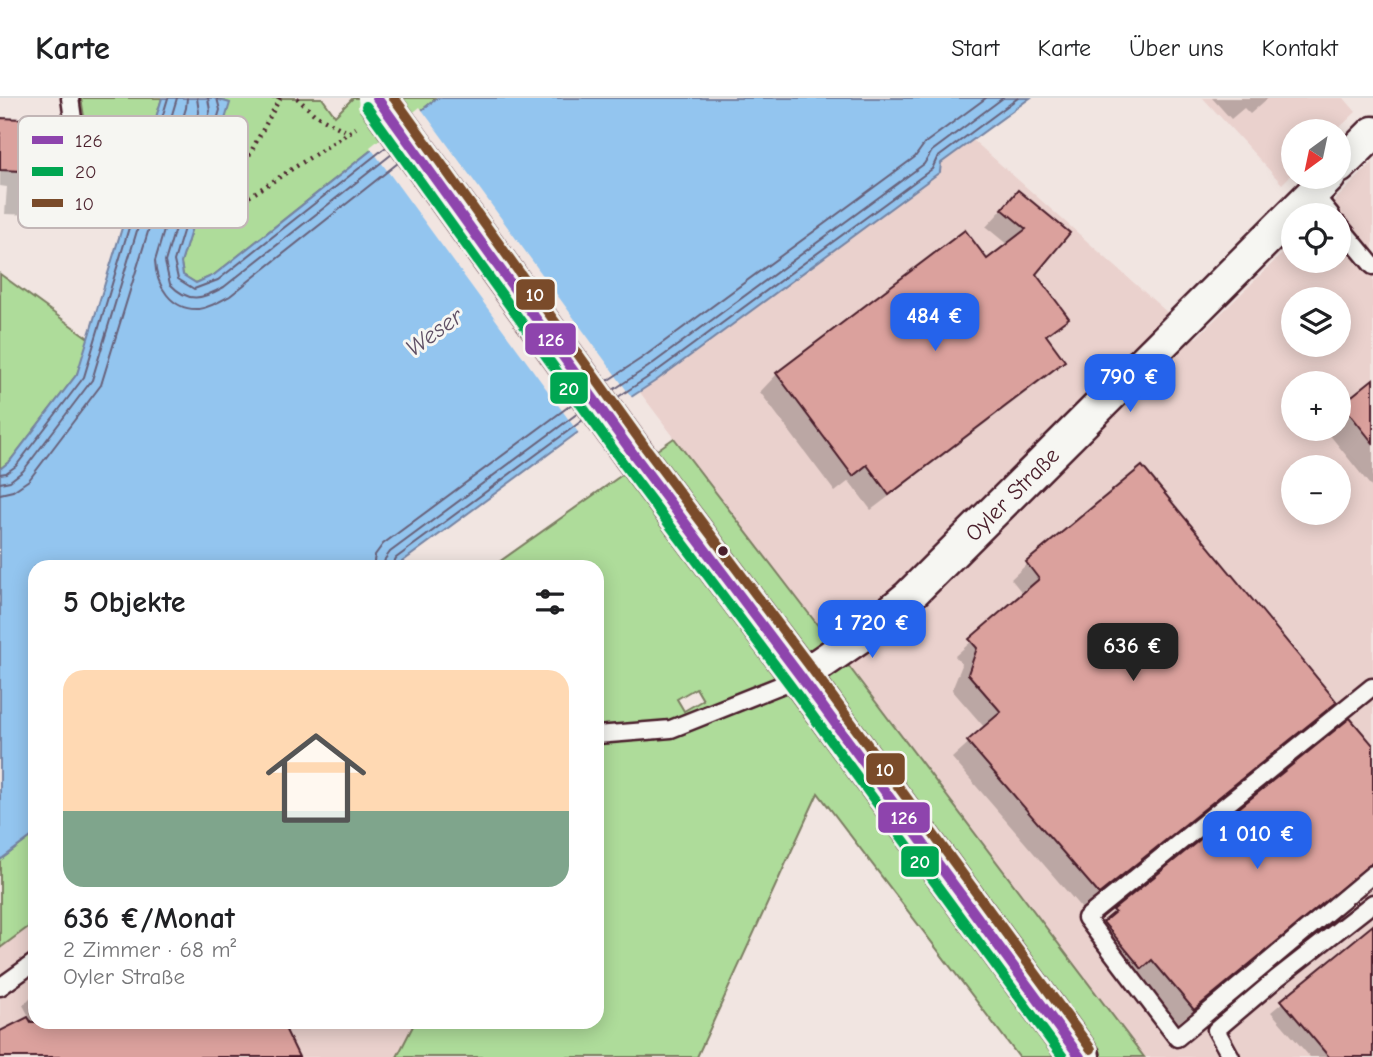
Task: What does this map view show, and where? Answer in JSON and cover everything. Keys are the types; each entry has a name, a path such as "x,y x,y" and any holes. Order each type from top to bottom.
{"street":[{"path":"366,113 634,455 1080,1057"},
{"path":"1351,155 1373,133"},
{"name":"Oyler Straße","path":"801,677 862,635 908,597 1324,195"}],"lane":[{"path":"70,98 73,116"},
{"path":"1351,239 1373,266"},
{"path":"604,734 671,729 801,677"},
{"path":"1372,687 1086,918 1177,1038 1373,874"},
{"path":"1231,1057 1216,1030 1373,903"},
{"path":"0,987 28,967"}],"path":[{"path":"248,157 280,98"},
{"path":"298,98 314,114 349,133"},
{"path":"248,197 349,133 366,113"}],"shaded area":[{"path":"1203,98 1344,98 1356,112 1349,119 1281,119 1281,183"},
{"path":"973,140 1196,338 1281,255 1281,273 1351,273 1351,203 1332,203 1346,189 1351,189 1351,184 1373,162 1373,1057 1144,1057 639,391 939,172 941,163"},
{"path":"28,927 28,1029 411,1029 397,1057 0,1057 0,948"}],"green space":[{"path":"81,98 162,98 157,116 84,116"},
{"path":"213,98 322,98 335,116 353,98 437,98 214,275 196,283 183,275 181,263 192,228 248,228 248,116 225,116 229,103"},
{"path":"0,274 91,340 77,374 10,461 0,469"},
{"path":"674,438 1144,1057 1019,1057 818,793 697,1057 397,1057 411,1029 604,1029 604,560 502,560","holes":["696,688 703,700 684,711 677,699"]},
{"path":"28,839 28,927 0,948 0,860"}],"water":[{"path":"162,98 213,98 230,103 226,116 156,116"},
{"name":"Weser","path":"437,98 1030,98 941,163 940,172 657,380 581,430 405,560 28,560 28,839 0,860 0,469 10,461 77,374 122,228 192,228 181,263 183,275 196,283 214,275"}],"pier":[{"path":"420,107 633,399 580,435 370,147"}],"building":[{"path":"0,118 18,119 18,171 0,170"},
{"path":"1018,190 1070,233 1036,274 1069,318 1046,335 1065,361 889,495 867,465 853,476 776,373 965,230 987,259 1026,229 1002,209"},
{"path":"1373,379 1373,443 1351,415 1351,397"},
{"path":"1142,466 1337,702 1099,894 967,741 1001,712 968,674 977,648 969,639 1039,579 1026,562"},
{"path":"1350,718 1373,745 1373,862 1194,1010 1152,960 1142,969 1103,922 1115,912 1113,910"},
{"path":"1373,925 1373,1057 1329,1057 1281,1000"},
{"path":"28,1017 28,1029 285,1029 299,1057 0,1057 0,1031"}],"transit line":[{"name":"126","path":"377,98 634,455 1080,1057"},
{"name":"10","path":"394,98 645,447 1091,1049"},
{"name":"20","path":"366,106 623,463 1063,1057"}]}
